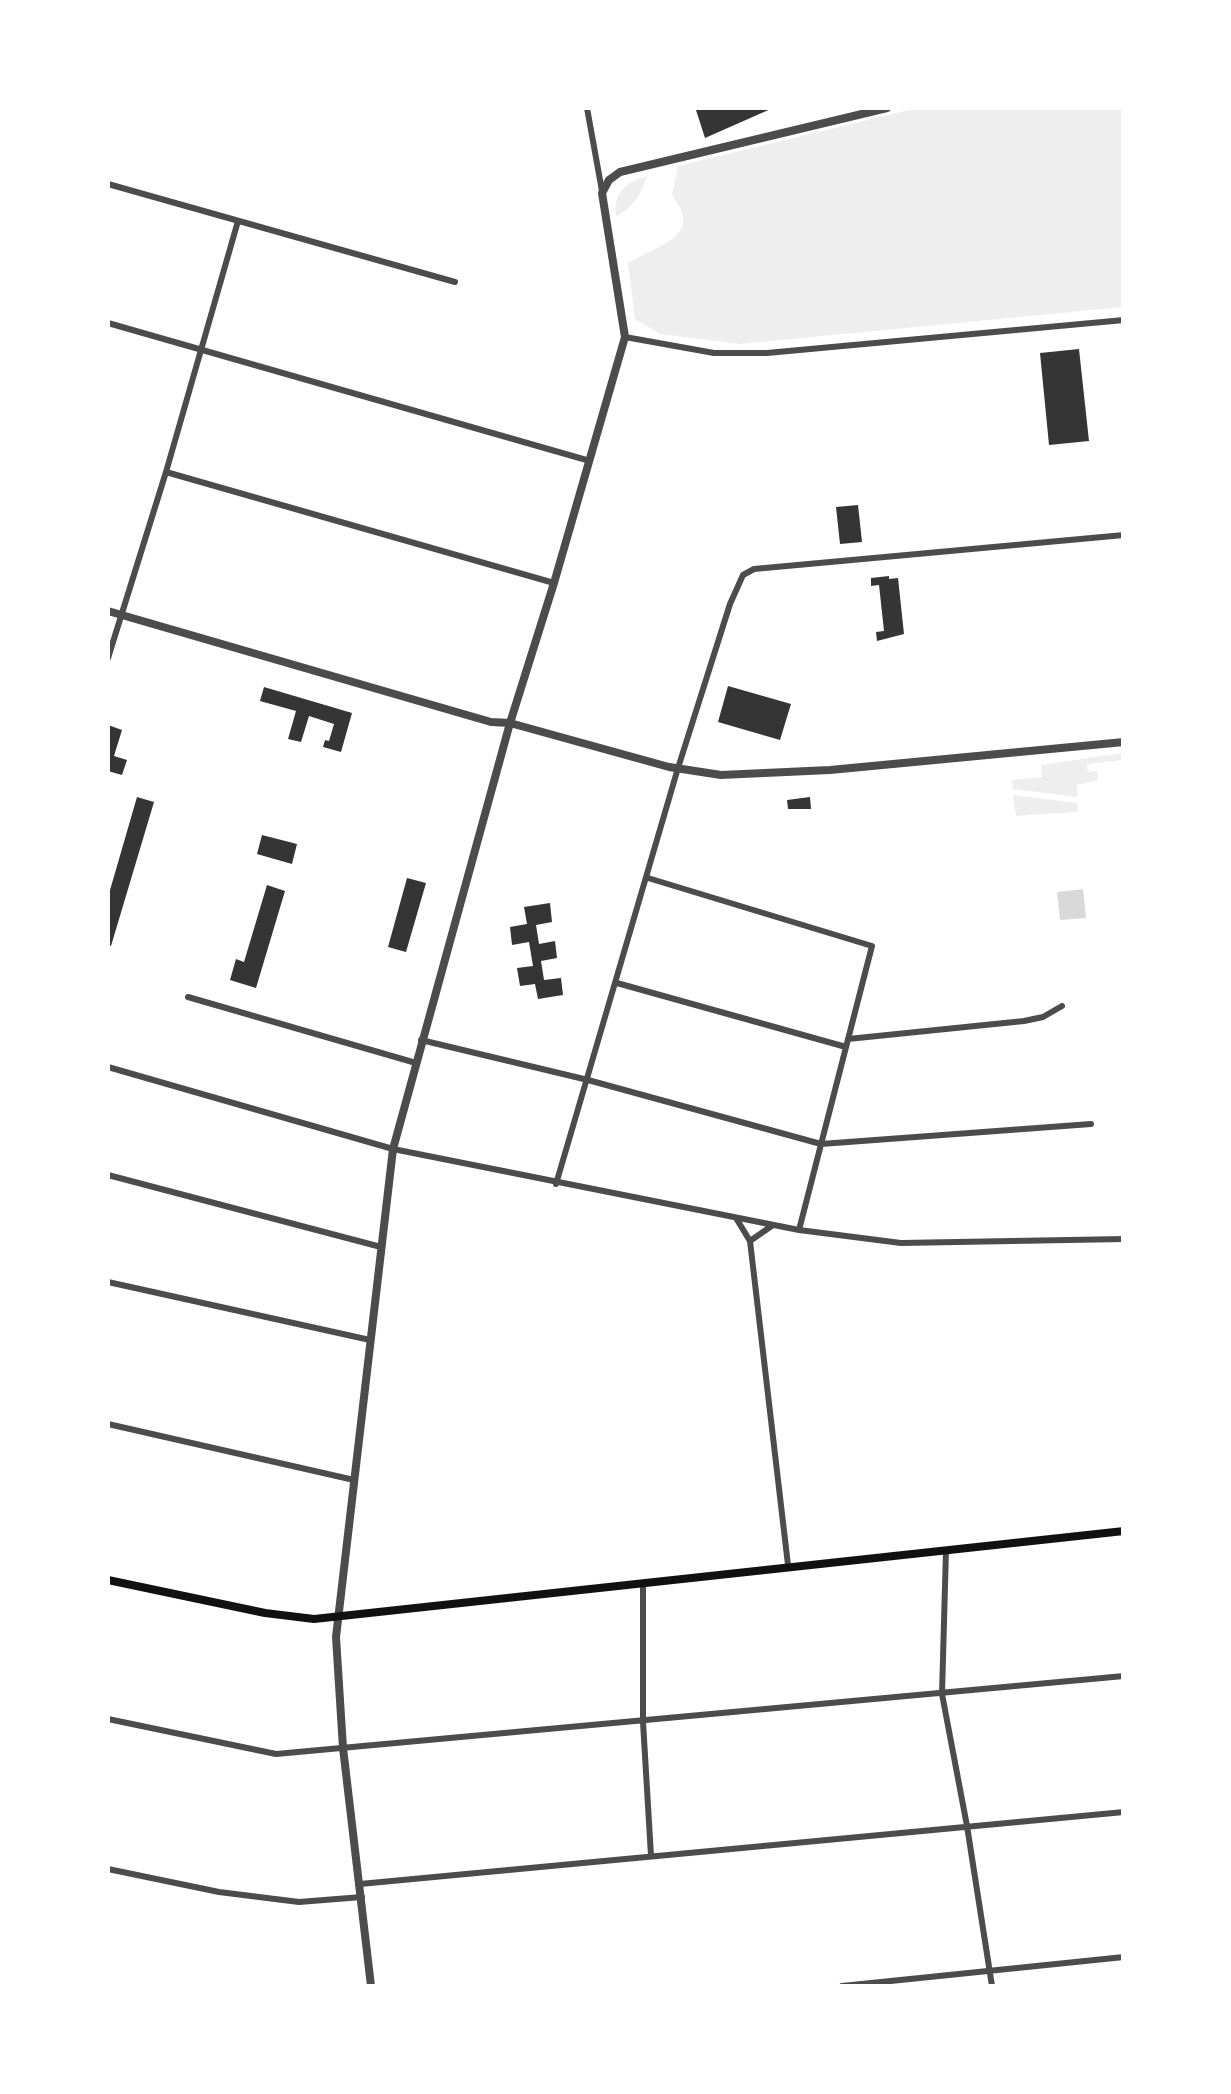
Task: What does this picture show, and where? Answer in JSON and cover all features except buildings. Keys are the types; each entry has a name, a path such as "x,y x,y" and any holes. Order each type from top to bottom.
{"main road":[{"path":"108,1580 265,1613 338,1618 359,1612 1124,1531"}],"street":[{"path":"371,1986 344,1748 336,1638 370,1340 393,1149 510,723 625,337 588,108"},
{"path":"602,192 620,172 887,108"},
{"path":"108,184 454,282"},
{"path":"108,658 238,221"},
{"path":"625,337 714,353 766,354 1124,320"},
{"path":"108,323 590,461"},
{"path":"166,472 554,583"},
{"path":"556,1184 678,768 730,604 743,575 771,568 1124,535"},
{"path":"108,611 491,722 510,723 678,768 721,775 872,766 1124,742"},
{"path":"648,878 872,946 799,1230"},
{"path":"617,983 847,1043 1024,1022 1062,1006"},
{"path":"188,997 416,1063"},
{"path":"422,1040 588,1080 821,1144 1091,1124"},
{"path":"108,1067 393,1149 799,1230 900,1243 1124,1239"},
{"path":"108,1176 382,1247"},
{"path":"736,1218 750,1241 788,1566"},
{"path":"750,1241 773,1225"},
{"path":"108,1282 370,1340"},
{"path":"108,1424 356,1480"},
{"path":"946,1549 942,1694 992,1986"},
{"path":"643,1582 644,1722 651,1856"},
{"path":"108,1719 276,1754 1124,1676"},
{"path":"360,1884 1124,1812"},
{"path":"108,1869 220,1892 299,1902 362,1897"},
{"path":"842,1986 1124,1956"}],"shaded area":[{"path":"917,108 1123,108 1123,307 740,344 660,334 635,319 628,263 674,238 681,230 681,209 672,195 678,166"},
{"path":"647,176 636,200 616,216 622,190"},
{"path":"1123,753 1123,760 1087,764 1088,772 1097,771 1098,780 1077,785 1077,797 1013,789 1012,780 1042,777 1041,765"},
{"path":"1013,795 1077,803 1078,812 1016,816"},
{"path":"1083,889 1086,918 1060,920 1057,892"}]}
